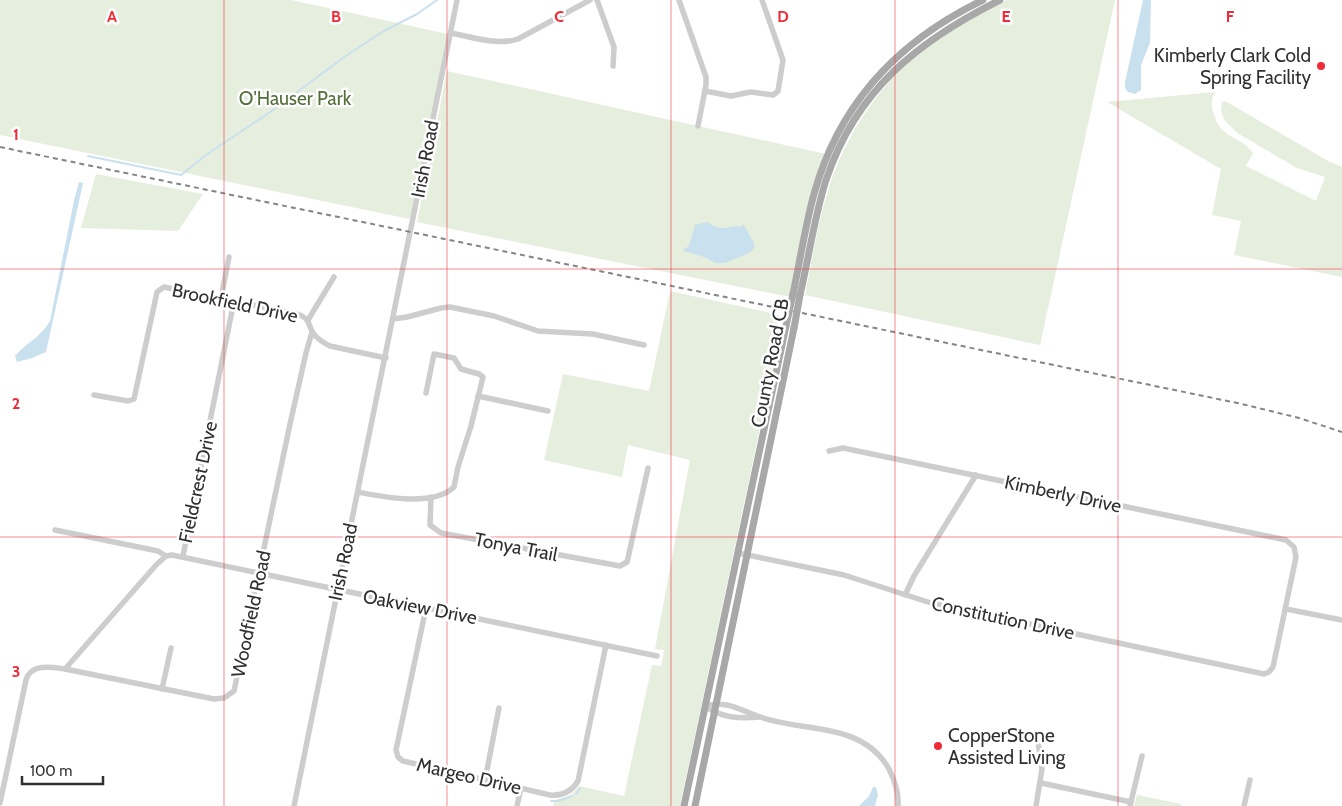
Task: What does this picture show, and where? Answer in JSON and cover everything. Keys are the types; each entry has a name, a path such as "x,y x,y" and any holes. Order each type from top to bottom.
{"main road":[{"name":"County Road CB","path":"797,295 814,194 833,144 854,107 877,77 907,47 941,23 983,0"},
{"name":"County Road CB","path":"684,806 738,553 797,295 827,180 840,148 860,112 871,96 899,64 959,21 1000,0"},
{"name":"County Road CB","path":"695,806 747,555 790,327"}],"street":[{"name":"Irish Road","path":"294,806 457,0"},
{"path":"451,33 498,42 510,41 518,39 590,0"},
{"path":"597,0 614,47 613,66"},
{"path":"679,0 705,74 705,91 698,126"},
{"path":"705,91 734,96 751,92 770,95 776,93 779,88 783,60 762,0"},
{"path":"221,298 229,257"},
{"path":"308,320 334,277"},
{"name":"Brookfield Drive","path":"94,395 128,401 133,400 138,387 156,294 159,289 164,287 297,314 308,320 312,332 330,346 386,358"},
{"name":"Fieldcrest Drive","path":"65,669 157,564 166,556 183,556 234,301"},
{"path":"394,319 407,318 441,308 450,308 494,316 538,331 593,334 644,345"},
{"name":"Woodfield Road","path":"0,803 26,680 30,672 45,667 65,669 219,700 234,691 290,424 312,332"},
{"path":"358,492 397,498 431,497 444,495 454,487 458,468 472,426 482,375 461,369 454,358 434,354 426,393"},
{"path":"478,396 548,411"},
{"name":"Kimberly Drive","path":"830,451 843,448 1283,539 1294,547 1296,557 1286,609"},
{"name":"Tonya Trail","path":"431,497 430,522 432,528 441,533 616,566 624,564 628,558 648,468"},
{"path":"905,595 914,576 976,475"},
{"path":"55,530 158,551 166,556"},
{"name":"Constitution Drive","path":"738,553 844,575 931,603 1264,674 1269,672 1274,665 1286,609"},
{"name":"Oakview Drive","path":"183,556 657,656"},
{"name":"Margeo Drive","path":"426,608 396,753 399,759 555,796 568,792 577,784 606,645"},
{"path":"1286,609 1342,620"},
{"path":"162,689 171,648"},
{"path":"705,706 716,703 744,709 760,717 843,734 859,740 868,745 883,759 891,773 897,793 898,806"},
{"path":"705,706 714,713 742,719 760,717"},
{"path":"485,780 500,708"},
{"path":"1036,806 1041,783 1042,763 1037,735"},
{"path":"1041,783 1131,804 1142,756"},
{"path":"1244,806 1250,780"},
{"path":"517,806 521,788"}],"green space":[{"name":"O'Hauser Park","path":"0,0 291,0 448,34 410,219 0,135"},
{"path":"1007,0 1115,0 1040,345 805,295 824,204 835,170 855,129 868,109 897,73 913,57 948,31"},
{"path":"447,71 826,154 790,297 417,222"},
{"path":"1215,92 1212,108 1220,128 1248,147 1253,153 1246,166 1316,201 1325,177 1297,168 1239,134 1224,119 1221,111 1222,102 1225,101 1330,162 1342,167 1342,277 1234,255 1241,221 1212,215 1221,169 1107,102"},
{"path":"96,174 203,194 178,231 81,228"},
{"path":"670,291 780,315 770,354 774,355 771,376 680,806 553,806 555,800 571,795 579,786 624,796 652,665 661,666 664,650 655,649 690,460 628,445 622,477 544,460 563,374 649,391"},
{"path":"1137,795 1181,804 1181,806 1134,806"}],"water":[{"path":"1143,0 1151,0 1150,43 1141,65 1141,90 1135,94 1128,92 1125,88 1125,82"},
{"path":"79,182 83,183 46,352 17,362 15,356 43,331 50,321"},
{"path":"707,222 721,228 744,225 754,243 754,248 749,253 725,263 715,263 704,257 684,251 689,246 695,225"},
{"path":"873,787 876,787 878,795 875,806 859,806 869,796"}],"waterway":[{"path":"88,156 181,175 206,155 269,113 347,55 382,32 417,14 437,0"},
{"path":"576,794 580,788"},
{"path":"551,801 558,801 572,796"}],"railway":[{"path":"0,147 1242,404 1299,418 1342,432"}],"place":[{"name":"Kimberly Clark Cold Spring Facility","path":"1321,66"},
{"name":"CopperStone Assisted Living","path":"938,746"}]}
